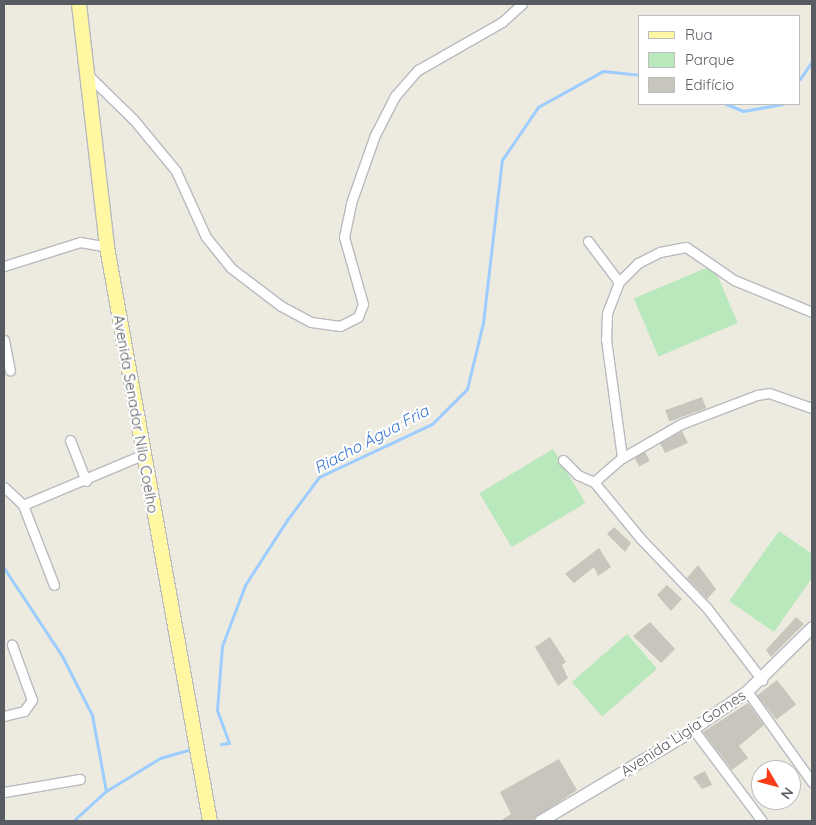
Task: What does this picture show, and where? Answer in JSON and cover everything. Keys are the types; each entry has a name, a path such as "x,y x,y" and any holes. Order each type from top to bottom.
{"main road":[{"name":"Avenida Senador Nilo Coelho","path":"79,4 106,246 142,455 210,821"}],"street":[{"path":"88,76 134,120 176,171 206,237 231,268 281,306 311,322 340,326 358,318 362,304 344,237 351,203 375,135 395,96 418,70 502,22 522,4"},
{"path":"588,240 619,282"},
{"path":"4,266 80,242 106,246"},
{"path":"622,458 606,339 607,313 619,282 646,259 676,246 686,247 724,275 812,312"},
{"path":"4,340 10,370"},
{"path":"594,482 622,458 681,424 757,395 769,393 812,408"},
{"path":"70,440 86,481"},
{"path":"23,505 86,481 142,455"},
{"path":"563,460 578,475 594,482 641,539 707,608 762,680"},
{"path":"4,487 23,505 54,585"},
{"name":"Avenida Ligia Gomes","path":"540,821 693,729 747,692 762,680 812,627"},
{"path":"4,716 24,711 32,700 12,645"},
{"path":"747,692 812,782"},
{"path":"693,729 762,821"},
{"path":"4,792 80,779"}],"green space":[{"path":"713,265 738,323 658,357 634,299"},
{"path":"553,449 585,503 512,547 479,493"},
{"path":"779,531 812,554 812,578 774,632 729,601"},
{"path":"627,634 657,669 602,717 572,682"}],"building":[{"path":"702,397 706,408 669,422 665,410"},
{"path":"682,431 688,443 665,453 660,443"},
{"path":"645,452 650,461 639,467 635,458"},
{"path":"614,527 631,543 625,552 607,534"},
{"path":"599,548 611,567 598,576 594,567 574,583 565,574"},
{"path":"698,565 716,589 707,599 687,578"},
{"path":"667,585 682,599 671,611 657,595"},
{"path":"796,617 804,624 771,657 766,650"},
{"path":"650,622 675,649 661,663 633,636"},
{"path":"550,637 566,662 562,665 568,678 558,686 535,647"},
{"path":"777,680 796,704 776,720 757,695"},
{"path":"748,703 764,725 739,746 748,758 732,770 703,732"},
{"path":"559,759 577,790 531,821 500,821 511,814 500,792"},
{"path":"705,771 712,785 702,789 693,777"}],"waterway":[{"name":"Riacho Água Fria","path":"801,78 812,61"},
{"name":"Riacho Água Fria","path":"221,744 229,743 217,710 222,646 245,585 287,520 319,477 432,424 467,389 483,323 502,160 538,107 603,71 638,75"},
{"name":"Riacho Água Fria","path":"728,105 743,111 776,105"},
{"path":"4,568 62,656 92,715 106,791"},
{"name":"Riacho Água Fria","path":"73,821 106,791 160,758 188,750"}]}
